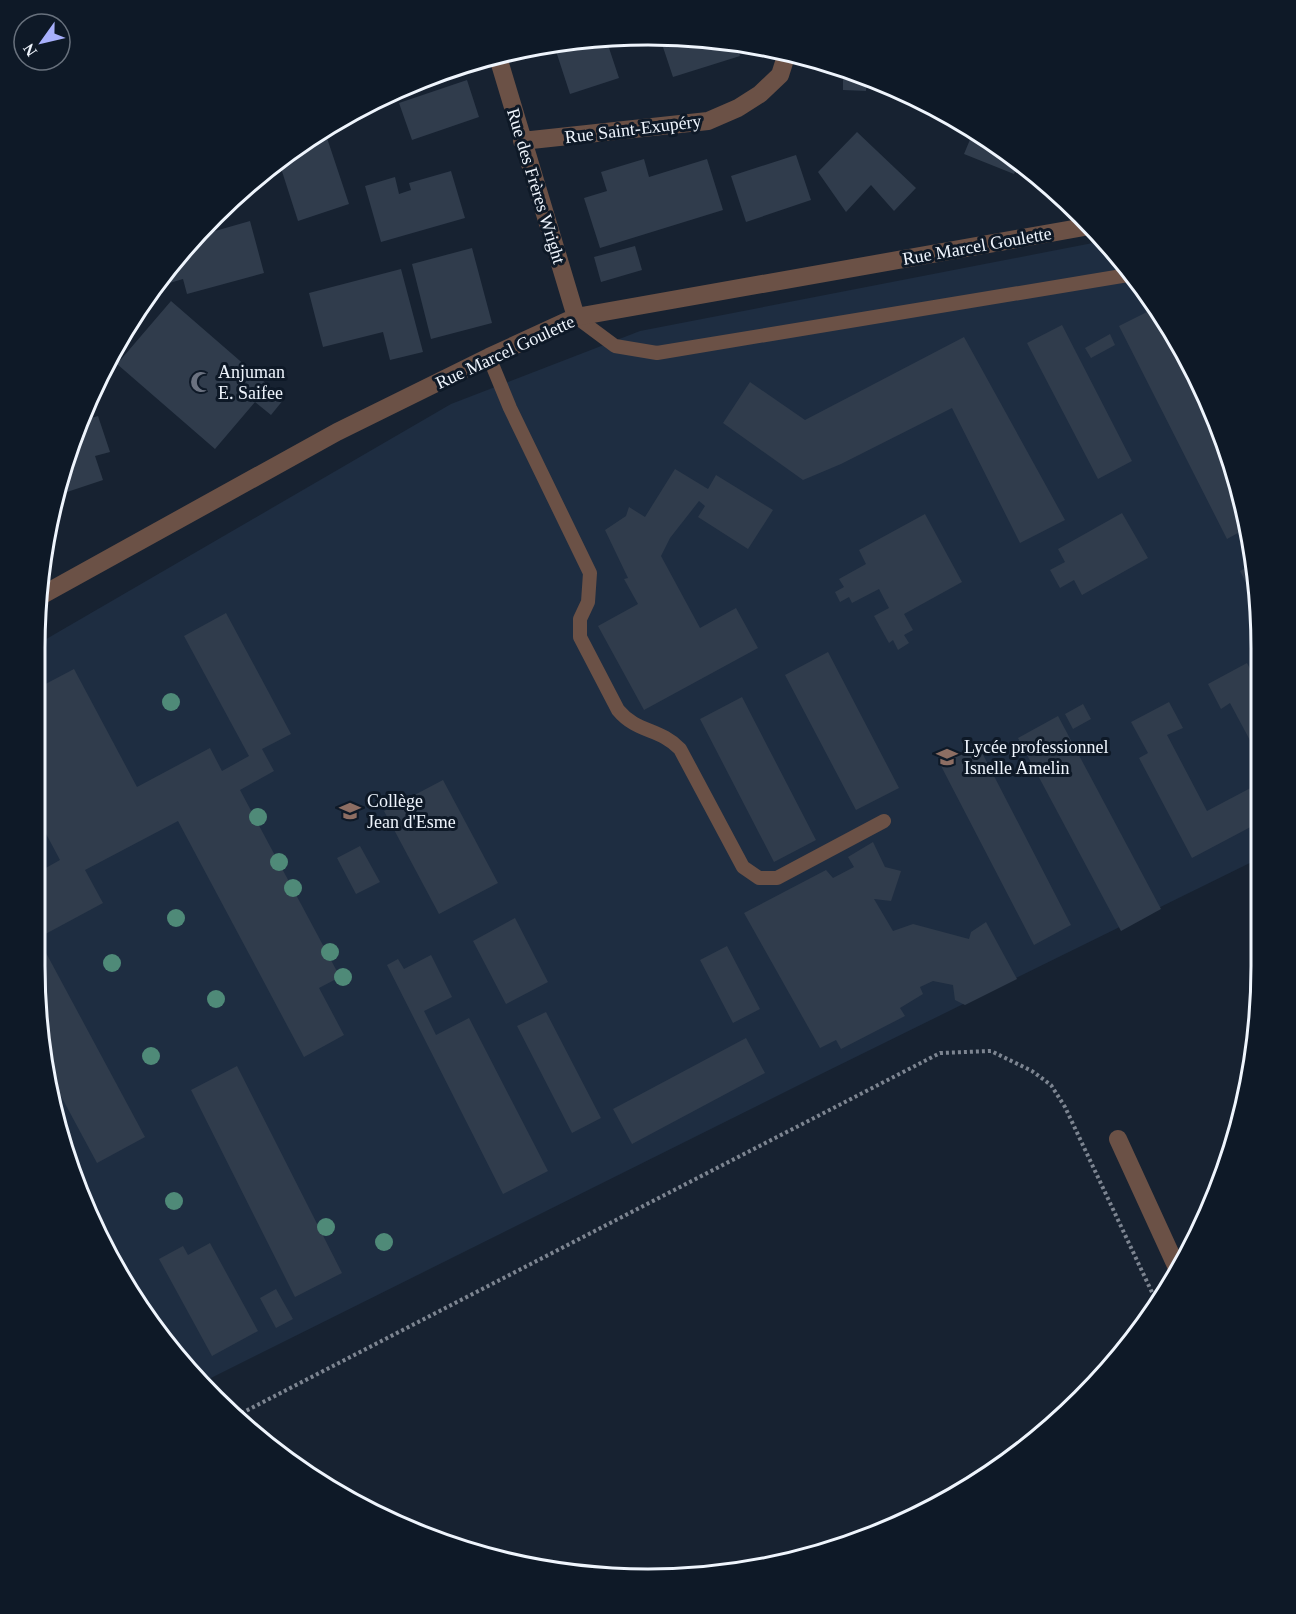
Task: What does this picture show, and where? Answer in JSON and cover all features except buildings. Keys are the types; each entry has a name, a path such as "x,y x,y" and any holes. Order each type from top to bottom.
{"street":[{"name":"Rue Saint-Exupéry","path":"522,141 708,121 738,108 760,94 780,75 784,61"},
{"name":"Rue des Frères Wright","path":"500,64 576,317"},
{"name":"Rue Marcel Goulette","path":"48,592 337,432 576,317 1080,228"},
{"path":"1118,1139 1174,1261"}],"lane":[{"path":"576,317 615,346 657,353 1122,276"},
{"path":"489,357 510,408 590,573 588,602 580,619 580,637 618,710 626,720 636,727 672,740 680,750 743,867 759,878 777,878 884,821"}],"path":[{"path":"243,1412 940,1053 991,1051 1032,1071 1051,1085 1065,1107 1153,1295"}],"shaded area":[{"path":"1094,243 1149,313 1189,381 1219,454 1230,492 1246,569 1250,609 1251,862 209,1379 170,1333 147,1301 107,1233 77,1160 57,1084 46,1005 45,640 451,404 640,331"}],"place":[{"name":"Anjuman E. Saifee","path":"201,382"},
{"name":"Lycée professionnel Isnelle Amelin","path":"947,757"},
{"name":"Collège Jean d'Esme","path":"350,811"}]}
